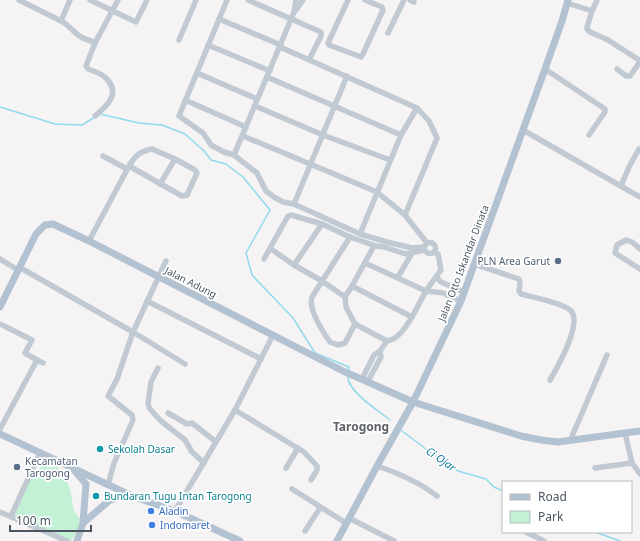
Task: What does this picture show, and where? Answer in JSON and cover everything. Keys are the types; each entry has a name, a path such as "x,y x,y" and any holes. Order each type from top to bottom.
{"main road":[{"name":"Jalan Otto Iskandar Dinata","path":"337,541 413,402 461,301 545,69 567,2"},
{"name":"Jalan Adung","path":"0,307 36,234 45,225 53,224 343,371 413,402 521,436 547,441 570,441 640,431"},
{"path":"0,434 132,496 175,511 240,541"},
{"path":"75,470 86,484 83,523 77,541"},
{"path":"86,484 96,479"},
{"path":"108,485 110,500"},
{"path":"83,523 110,500 132,496"},
{"path":"84,510 88,513 94,513"}],"street":[{"path":"19,0 61,21 69,26 76,34 96,43"},
{"path":"61,21 70,0"},
{"path":"90,0 136,22 147,0"},
{"path":"95,116 107,106 111,100 111,87 107,79 88,69 86,66 118,0"},
{"path":"179,40 196,0"},
{"path":"227,0 179,116 203,133 211,144 224,152 234,155 257,173 266,191 283,202 294,204 360,234 412,248 425,247"},
{"path":"248,0 321,32 321,36 309,60"},
{"path":"294,12 296,0"},
{"path":"234,155 294,12 303,0"},
{"path":"348,0 328,43 329,45 361,57 383,10 382,7 365,0"},
{"path":"388,33 404,0"},
{"path":"597,0 587,26 589,31 608,40 639,60 639,63 630,76 626,76 618,69"},
{"path":"567,2 592,11"},
{"path":"219,19 417,108 429,121 437,138 405,215"},
{"path":"208,45 401,135"},
{"path":"545,69 605,109 605,112 589,135"},
{"path":"197,73 257,99"},
{"path":"294,204 324,135 347,76"},
{"path":"185,100 246,127"},
{"path":"255,106 324,135 390,160"},
{"path":"360,234 401,135 417,108"},
{"path":"523,130 640,197"},
{"path":"243,136 377,192 387,202 405,215 429,254 434,252"},
{"path":"89,241 128,168 134,157 139,153 152,149 174,159 196,172 196,175 187,195 182,196 160,184 128,168 103,156"},
{"path":"621,186 639,149"},
{"path":"160,184 174,159"},
{"path":"264,259 271,249 288,216 291,215 322,224 350,238 374,246 390,248 406,254 412,253 431,243 435,248 434,252"},
{"path":"294,266 322,224"},
{"path":"350,238 312,297 310,304 330,342 338,345 345,343 355,324"},
{"path":"640,249 632,242 626,240 617,245 615,251 615,253 640,270"},
{"path":"374,246 366,263 345,297 346,307 355,324 387,341"},
{"path":"271,249 294,266 322,281 345,297"},
{"path":"365,380 374,355 380,351 387,341 391,341 401,332 412,317 426,291 440,270 438,254 434,252"},
{"path":"398,278 412,253"},
{"path":"0,259 133,332 185,364"},
{"path":"108,485 114,463 133,420 132,415 108,396 117,379 133,332 146,301 166,261"},
{"path":"366,263 426,291 442,294 461,301"},
{"path":"474,264 519,279 520,294 563,306 570,309 572,312 574,321 570,336 565,351 550,380"},
{"path":"436,277 441,282 464,292"},
{"path":"352,286 412,317"},
{"path":"146,301 261,359"},
{"path":"0,324 32,340 25,353 43,363"},
{"path":"175,511 235,410 273,335"},
{"path":"570,441 607,355"},
{"path":"0,429 37,360"},
{"path":"158,368 152,382 148,404 150,409 161,421 184,440 192,452 204,463"},
{"path":"235,410 304,452 317,466 317,470 311,480"},
{"path":"168,413 187,424 192,423 216,442"},
{"path":"625,433 632,463 640,474"},
{"path":"286,468 298,448"},
{"path":"10,516 40,453"},
{"path":"595,468 632,463"},
{"path":"377,466 401,475 437,496"},
{"path":"292,489 320,508 394,541"},
{"path":"305,532 320,508"},
{"path":"0,512 67,541"},
{"path":"528,533 544,541"}],"green space":[{"path":"46,461 55,464 64,474 70,489 74,511 80,519 78,529 71,541 64,541 12,515 22,490"}],"waterway":[{"path":"0,107 55,124 82,125 95,117"},
{"path":"100,114 139,123 162,125 185,134 204,151 211,160 226,164 243,177 270,210 246,253 252,275 293,318 315,353 349,367 348,371"},
{"path":"348,375 352,388 371,406 390,420"},
{"name":"Ci Ojar","path":"402,431 458,471 486,479 494,487 502,491"},
{"name":"Ci Ojar","path":"598,533 620,541"}],"place":[{"name":"PLN Area Garut","path":"558,261"},
{"name":"Sekolah Dasar","path":"100,449"},
{"name":"Kecamatan Tarogong","path":"17,467"},
{"name":"Bundaran Tugu Intan Tarogong","path":"96,496"},
{"name":"Aladin","path":"151,511"},
{"name":"Indomaret","path":"152,525"}],"district":[{"name":"Tarogong","path":"361,427"}]}
